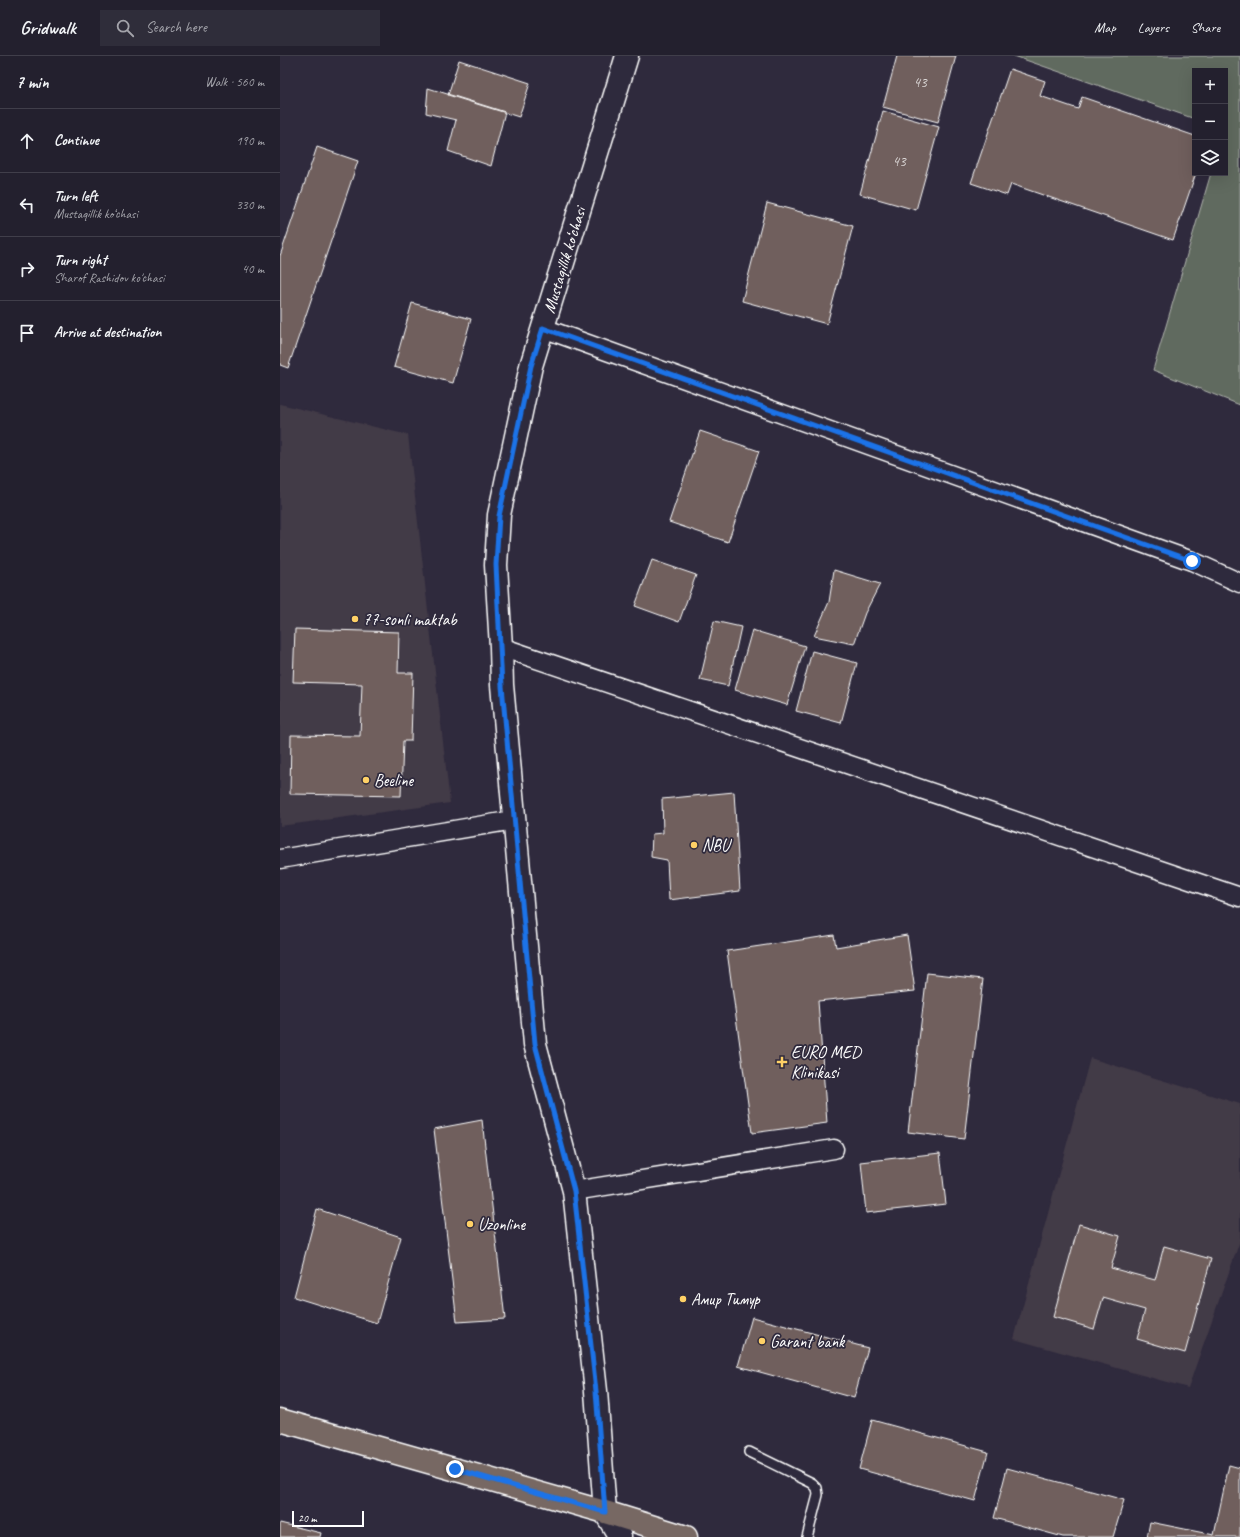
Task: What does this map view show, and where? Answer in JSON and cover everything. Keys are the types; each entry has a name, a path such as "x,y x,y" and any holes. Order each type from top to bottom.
{"main road":[{"path":"280,1420 605,1512 686,1537"}],"street":[{"name":"Mustaqillik ko‘chasi","path":"605,1512 596,1391 574,1191 535,1044 502,686 496,565 499,516 531,366 627,56"},
{"path":"543,328 1192,561 1240,583"},
{"path":"501,647 1240,897"},
{"path":"280,859 514,820"},
{"path":"574,1191 834,1150"},
{"path":"605,1512 620,1537"}],"lane":[{"path":"749,1452 812,1482 817,1488 818,1494 807,1537"}],"shaded area":[{"name":"77-sonli maktab","path":"280,404 408,435 450,803 280,826"},
{"path":"1090,1058 1240,1104 1240,1241 1188,1388 1014,1339"}],"green space":[{"path":"1014,56 1240,56 1240,405 1153,370 1210,176 1228,176 1228,68 1192,68 1192,118"}],"building":[{"path":"897,56 956,56 938,122 883,107"},
{"path":"459,60 530,83 519,117 448,95"},
{"path":"1010,69 1045,81 1040,96 1078,109 1082,97 1192,135 1192,176 1195,176 1173,240 1011,184 1007,195 971,183"},
{"path":"428,88 505,112 491,166 448,151 456,120 426,113"},
{"path":"883,111 939,127 916,210 860,194"},
{"path":"317,147 358,161 288,368 280,365 280,256"},
{"path":"767,203 853,226 827,324 742,301"},
{"path":"412,303 471,319 453,383 394,367"},
{"path":"700,431 759,451 728,542 669,522"},
{"path":"652,560 696,575 679,622 635,606"},
{"path":"834,570 880,584 865,613 854,644 814,636 829,602"},
{"path":"714,621 741,627 728,686 700,680"},
{"path":"295,629 399,632 398,673 413,673 411,741 403,741 401,796 290,794 291,735 360,736 362,684 293,682"},
{"path":"752,630 805,646 787,705 735,690"},
{"path":"812,651 857,663 841,723 796,711"},
{"name":"NBU","path":"734,792 740,891 669,900 667,860 651,857 652,834 663,833 662,799"},
{"name":"EURO MED Klinikasi","path":"834,935 836,947 907,935 915,991 818,1001 827,1123 752,1133 727,951"},
{"path":"927,973 983,979 964,1139 908,1132"},
{"name":"Uzonline","path":"482,1120 505,1319 457,1322 434,1129"},
{"path":"940,1153 946,1204 866,1213 861,1162"},
{"path":"317,1209 401,1237 377,1323 294,1297"},
{"path":"1079,1224 1120,1236 1111,1268 1155,1280 1164,1246 1211,1259 1185,1353 1137,1339 1145,1310 1103,1298 1094,1329 1053,1317"},
{"path":"752,1317 868,1348 854,1398 738,1366"},
{"path":"872,1420 988,1452 975,1501 859,1469"},
{"path":"1229,1465 1240,1468 1240,1537 1147,1537 1150,1522 1214,1535"},
{"path":"1007,1468 1124,1500 1113,1537 1063,1537 994,1518"},
{"path":"280,1523 321,1533 320,1537 280,1537"}],"place":[{"name":"77-sonli maktab","path":"355,619"},
{"name":"Beeline","path":"366,780"},
{"name":"NBU","path":"694,845"},
{"name":"EURO MED Klinikasi","path":"782,1062"},
{"name":"Uzonline","path":"470,1224"},
{"name":"Амир Тимур","path":"683,1299"},
{"name":"Garant bank","path":"762,1341"}],"route":[{"path":"455,1469 605,1512 596,1391 574,1191 535,1044 502,686 496,565 499,516 531,366 543,328 1192,561"}]}
